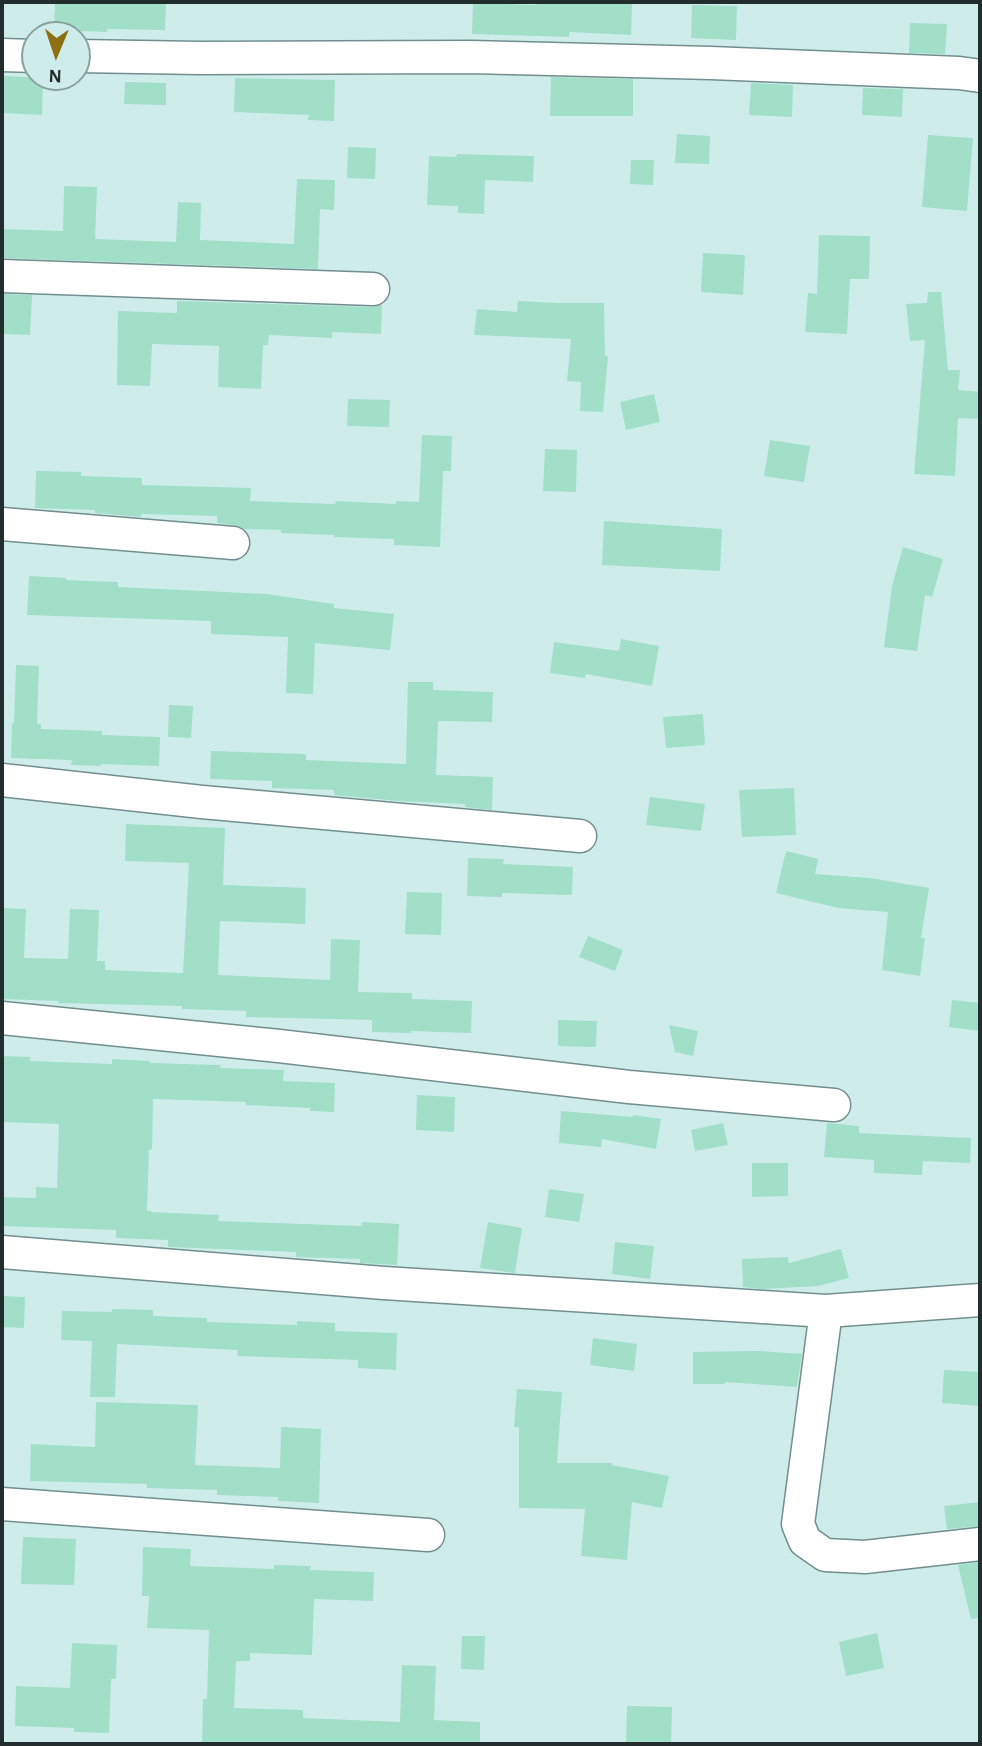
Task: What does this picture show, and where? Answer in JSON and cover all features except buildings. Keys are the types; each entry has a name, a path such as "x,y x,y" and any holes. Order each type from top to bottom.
{"street":[{"path":"2,55 21,56"},
{"path":"91,56 471,57 711,63 980,76"},
{"path":"2,276 373,289"},
{"path":"2,524 233,542"},
{"path":"2,780 202,802 580,836"},
{"path":"2,1018 279,1046 629,1087 834,1105"},
{"path":"2,1252 384,1283 825,1311 980,1300"},
{"path":"825,1311 798,1524 805,1541 825,1555 865,1557 980,1544"},
{"path":"2,1504 428,1535"}]}
